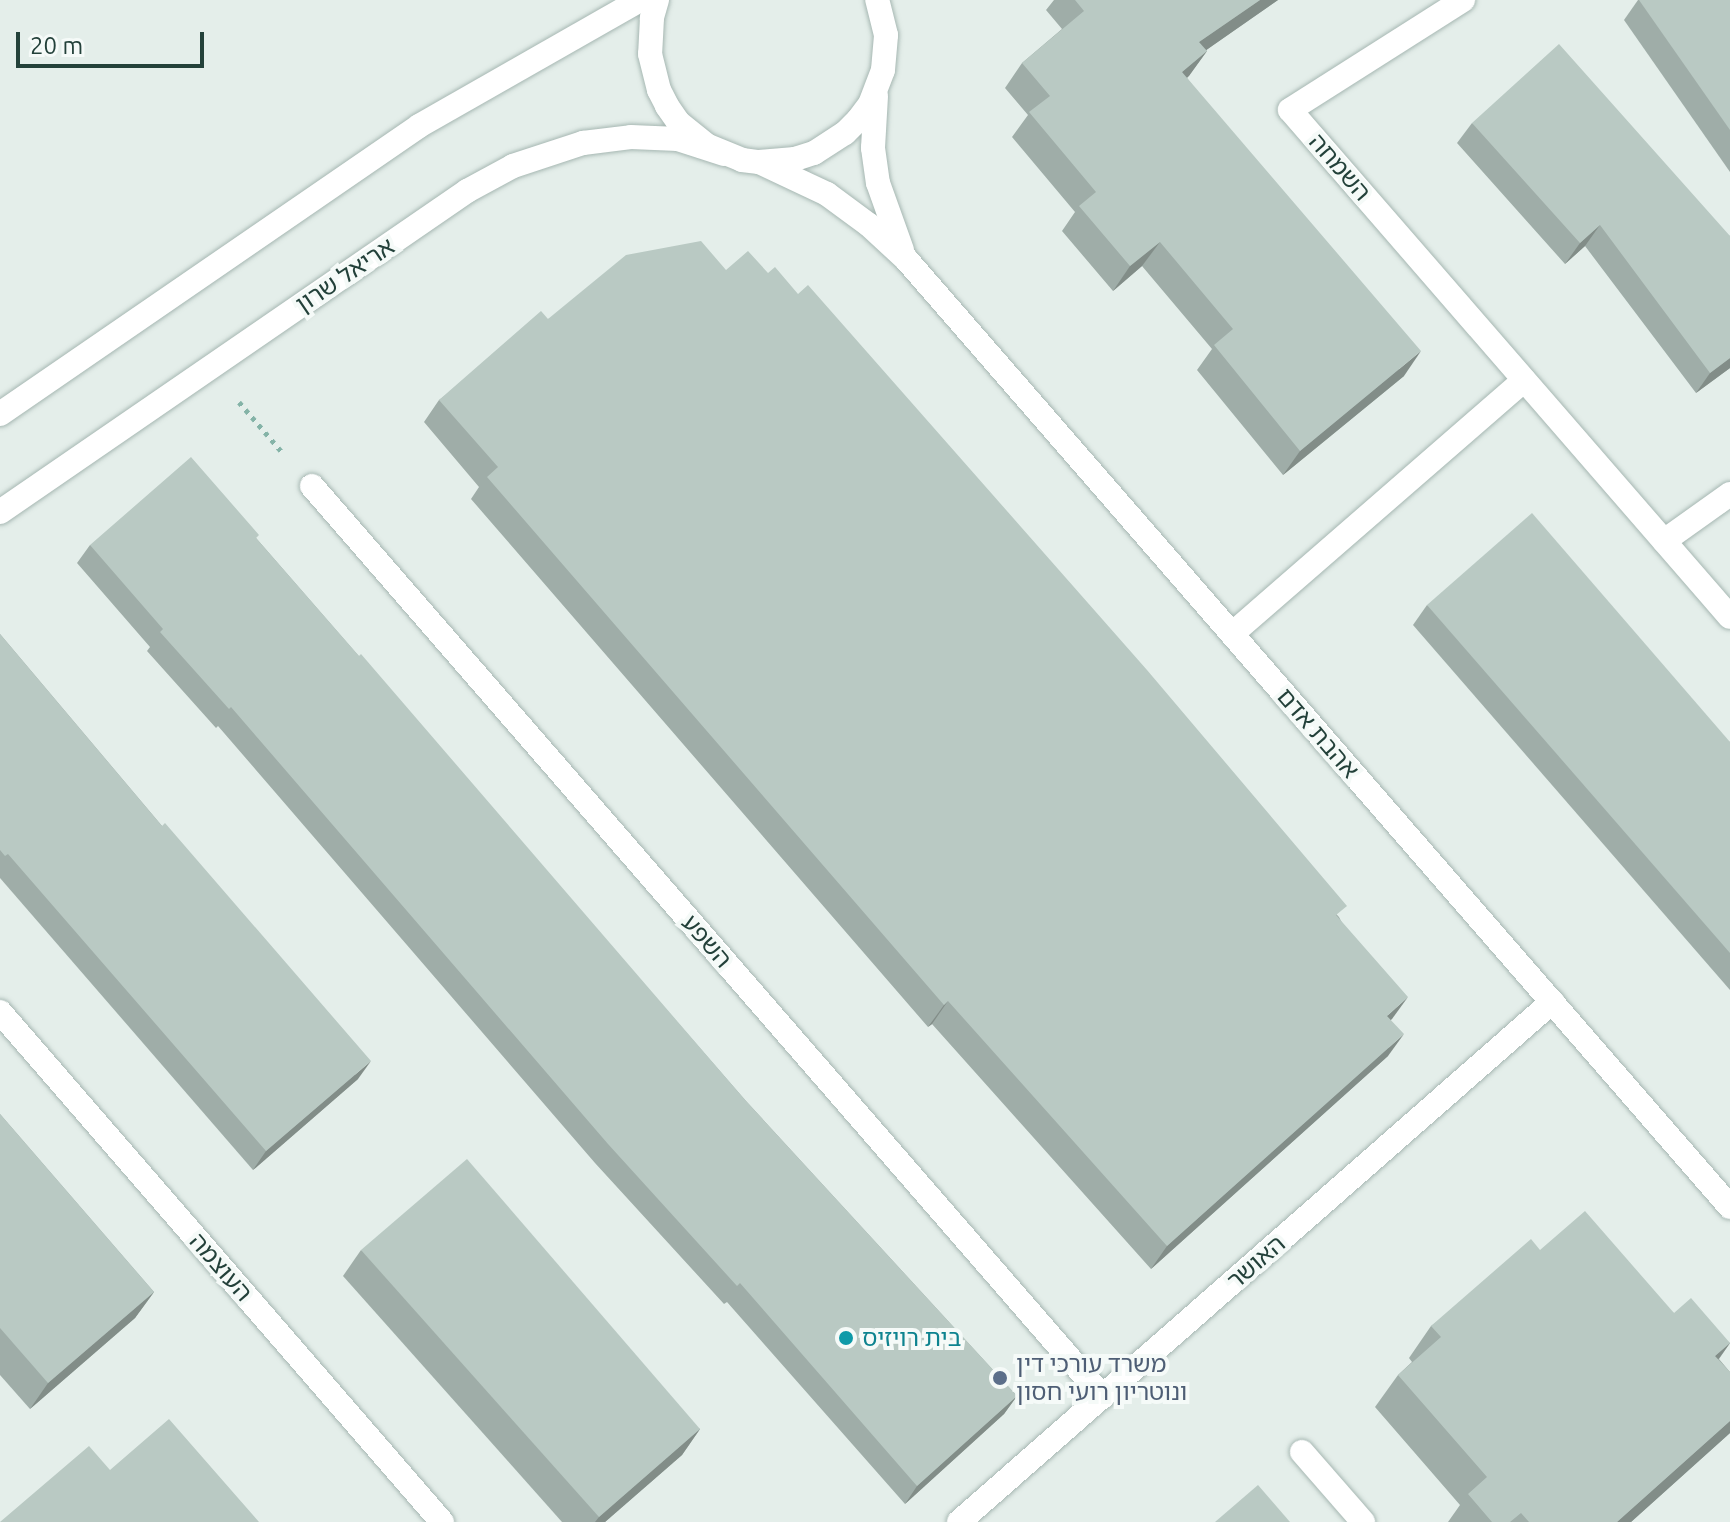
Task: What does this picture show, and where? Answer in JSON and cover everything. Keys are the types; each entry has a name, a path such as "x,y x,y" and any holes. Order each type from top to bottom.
{"street":[{"path":"0,414 419,126 640,0"},
{"path":"657,0 652,18 650,54 659,90 678,122 708,146 724,154"},
{"name":"השמחה","path":"1463,0 1290,110 1730,617"},
{"name":"אהבת אדם","path":"882,5 886,52 878,88 873,148 887,215 906,259"},
{"path":"759,162 795,159 830,144 858,120 878,88"},
{"name":"אריאל שרון","path":"0,512 467,191 513,166 583,143 631,137 678,139 759,162"},
{"name":"אהבת אדם","path":"759,162 827,194 869,225 906,259 1730,1207"},
{"path":"1232,634 1524,380"},
{"name":"השפע","path":"312,486 1103,1397"},
{"path":"1664,541 1730,494"},
{"name":"האושר","path":"959,1522 1552,1002"},
{"name":"העוצמה","path":"0,1012 442,1522"},
{"path":"1302,1452 1363,1522"}],"path":[{"path":"209,369 312,486"}],"building":[{"path":"1075,0 1260,0 1199,42 1207,51 1182,72 1421,351 1300,451 1214,345 1233,329 1160,242 1130,266 1079,206 1096,192 1029,112 1050,96 1022,63 1084,11"},
{"path":"1639,0 1730,0 1730,130"},
{"path":"1559,44 1730,236 1730,358 1710,373 1600,225 1580,243 1472,123"},
{"path":"701,241 726,270 748,251 768,273 775,267 798,294 808,285 1147,670 1347,906 1336,915 1408,997 1387,1016 1404,1034 1167,1246 948,1001 944,1005 487,477 498,467 439,400 541,311 548,319 626,255"},
{"path":"191,457 259,535 256,538 359,656 361,654 746,1101 1017,1396 917,1486 740,1283 737,1286 608,1144 231,707 229,709 160,632 163,629 90,545"},
{"path":"1532,513 1730,742 1730,953 1427,605"},
{"path":"0,634 162,826 165,823 371,1061 266,1151 8,854 5,856 0,850"},
{"path":"0,1114 154,1292 48,1383 0,1328"},
{"path":"467,1159 700,1429 599,1517 361,1250"},
{"path":"1585,1211 1674,1313 1691,1298 1730,1343 1715,1356 1730,1372 1730,1421 1617,1522 1529,1522 1521,1513 1510,1522 1492,1522 1468,1494 1487,1477 1398,1375 1441,1337 1431,1326 1531,1239 1540,1250"},
{"path":"169,1419 259,1522 0,1522 89,1446 110,1470"},
{"path":"1258,1485 1290,1522 1215,1522"}],"place":[{"name":"בית רויזיס","path":"846,1338"},
{"name":"משרד עורכי דין ונוטריון רועי חסון","path":"1000,1378"}]}
